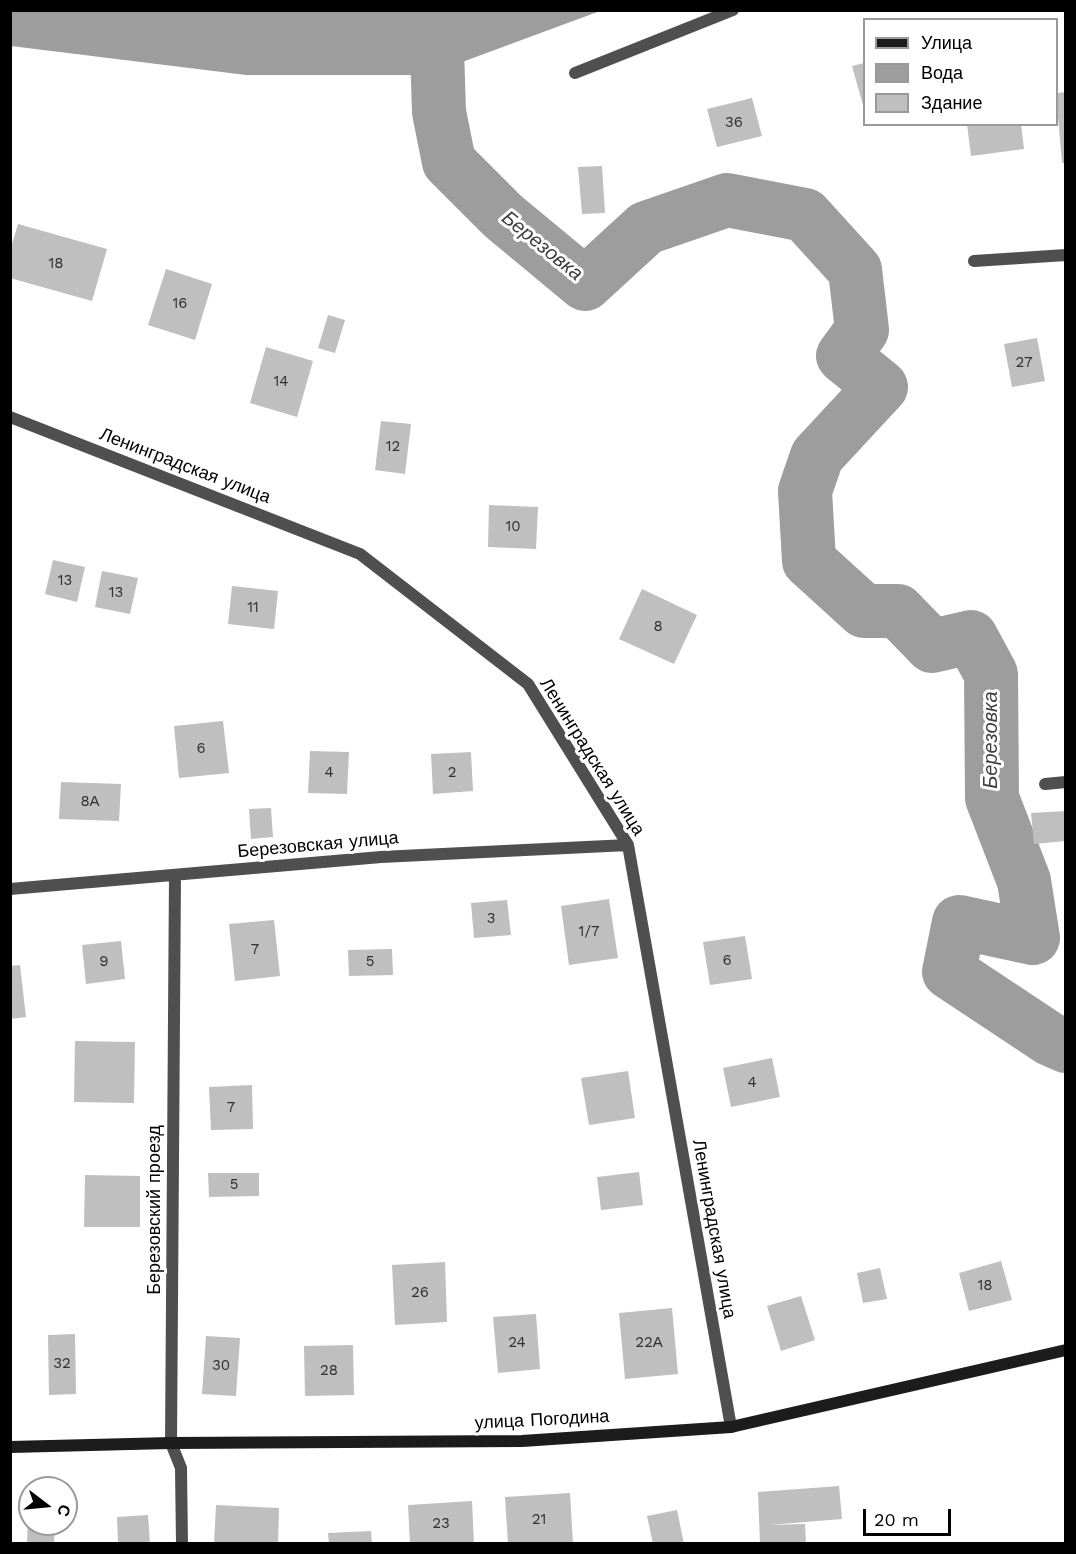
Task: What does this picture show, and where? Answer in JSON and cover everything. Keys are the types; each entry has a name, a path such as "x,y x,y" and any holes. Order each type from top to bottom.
{"street":[{"path":"575,73 733,10"},
{"path":"974,261 1065,255"},
{"name":"Ленинградская улица","path":"10,417 360,554 528,684 628,845 731,1427"},
{"path":"1045,784 1065,782"},
{"name":"Березовская улица","path":"10,889 381,857 628,845"},
{"name":"Березовский проезд","path":"175,875 171,1443 182,1468 182,1544"},
{"name":"улица Погодина","path":"10,1447 171,1443 522,1441 731,1427 1065,1350"}],"water":[{"path":"11,10 600,11 427,75 246,75 11,46"}],"building":[{"path":"863,63 863,105 852,66"},
{"path":"1066,92 1066,163 1062,163 1058,93"},
{"path":"752,98 762,136 717,147 707,109"},
{"path":"967,126 1021,126 1024,149 971,156"},
{"path":"602,166 605,213 582,214 578,167"},
{"path":"18,224 107,249 92,301 10,278 10,251"},
{"path":"166,269 212,284 195,340 148,325"},
{"path":"328,315 345,320 335,353 318,348"},
{"path":"1037,338 1045,381 1012,387 1004,344"},
{"path":"266,347 313,361 297,417 250,403"},
{"path":"381,421 411,424 405,474 375,470"},
{"path":"489,505 538,507 536,549 488,547"},
{"path":"53,560 85,567 77,602 45,594"},
{"path":"102,571 138,578 130,614 95,607"},
{"path":"232,586 278,591 274,629 228,624"},
{"path":"642,589 697,615 674,664 619,639"},
{"path":"223,721 229,773 179,778 174,726"},
{"path":"310,751 349,752 347,794 308,793"},
{"path":"471,752 473,791 433,794 431,754"},
{"path":"61,782 121,784 119,821 59,819"},
{"path":"271,808 273,837 251,839 249,809"},
{"path":"1066,811 1066,841 1034,844 1031,813"},
{"path":"609,899 618,958 569,965 561,906"},
{"path":"507,900 511,935 474,938 471,903"},
{"path":"274,920 280,976 235,981 229,924"},
{"path":"745,936 752,979 710,985 703,942"},
{"path":"121,941 125,979 86,984 82,945"},
{"path":"392,949 393,975 349,976 348,950"},
{"path":"20,965 26,1017 10,1019 10,966"},
{"path":"75,1041 135,1042 134,1103 74,1102"},
{"path":"772,1058 780,1097 731,1107 723,1068"},
{"path":"628,1071 635,1118 589,1125 581,1078"},
{"path":"252,1085 253,1129 211,1130 209,1087"},
{"path":"639,1172 643,1205 601,1210 597,1177"},
{"path":"208,1173 259,1173 259,1196 209,1197"},
{"path":"85,1175 140,1176 140,1227 84,1227"},
{"path":"1001,1261 1012,1300 969,1311 959,1273"},
{"path":"445,1262 447,1322 395,1325 392,1265"},
{"path":"880,1268 887,1299 863,1303 857,1273"},
{"path":"801,1296 815,1340 781,1351 767,1306"},
{"path":"672,1308 678,1374 625,1379 619,1313"},
{"path":"536,1314 540,1369 498,1373 493,1317"},
{"path":"75,1334 76,1394 49,1395 48,1335"},
{"path":"206,1336 240,1338 236,1396 202,1394"},
{"path":"353,1345 354,1395 305,1396 304,1346"},
{"path":"839,1486 842,1519 769,1525 805,1524 806,1544 760,1544 758,1492"},
{"path":"570,1493 573,1544 508,1544 505,1497"},
{"path":"472,1501 474,1544 410,1544 408,1505"},
{"path":"216,1505 279,1508 278,1544 214,1544"},
{"path":"677,1510 684,1544 653,1544 647,1516"},
{"path":"148,1515 150,1544 118,1544 117,1517"},
{"path":"371,1531 372,1544 329,1544 328,1533"},
{"path":"27,1536 54,1536 54,1544 27,1544"}],"waterway":[{"name":"Березовка","path":"436,18 439,112 449,162 503,216 585,284 646,228 727,200 805,215 855,270 862,330 843,356 881,387 817,456 805,491 809,561 864,611 898,611 932,646 971,637 991,674 992,798 1024,881 1033,938 959,922 949,972 1050,1039 1066,1046"}]}
